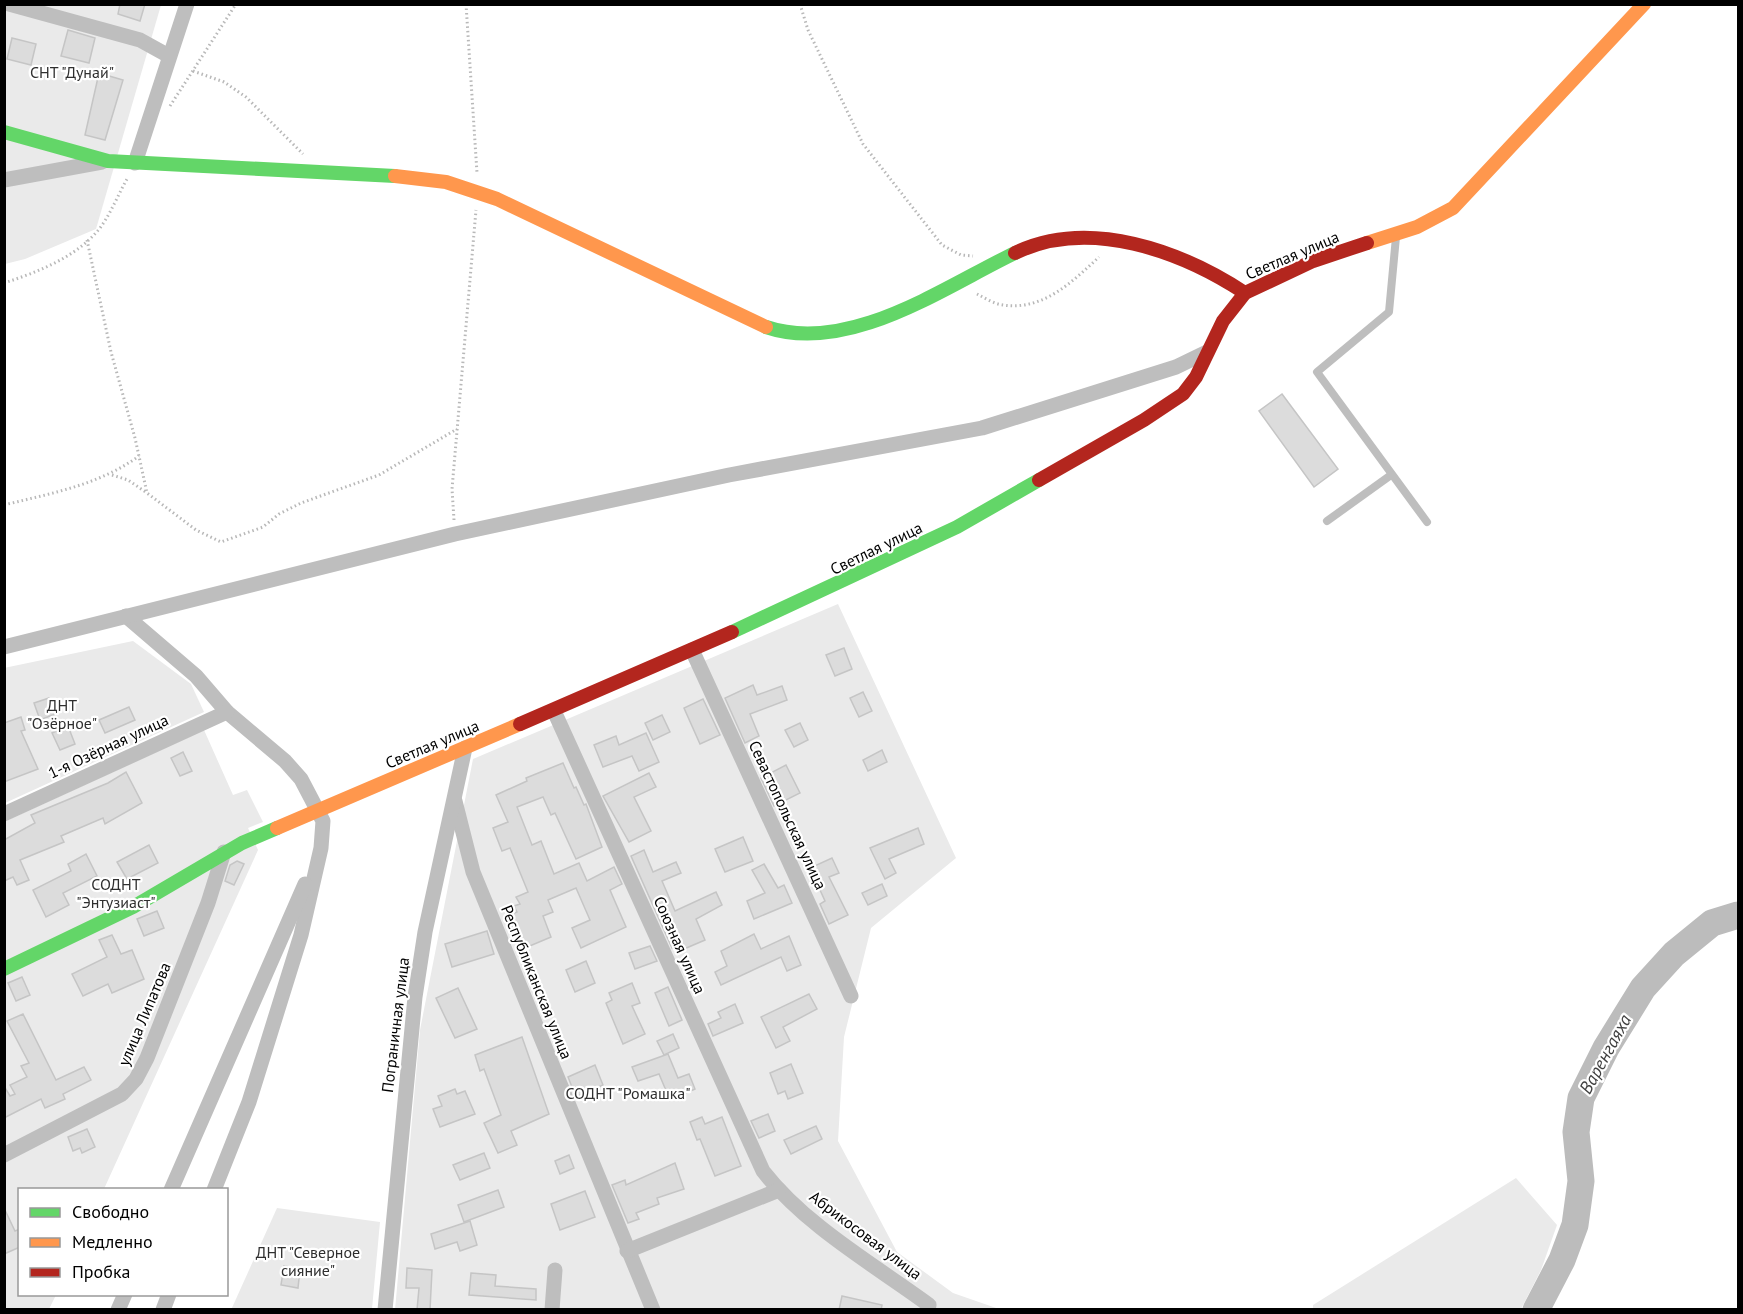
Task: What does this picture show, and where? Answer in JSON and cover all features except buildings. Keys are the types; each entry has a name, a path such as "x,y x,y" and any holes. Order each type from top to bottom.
{"street":[{"path":"9,4 140,40 169,57"},
{"path":"135,163 187,4"},
{"name":"Светлая улица","path":"4,969 133,907 224,852 692,650 813,596 957,527 1144,420 1183,394 1196,376 1223,321 1245,293 1313,261 1417,227 1453,208 1644,4"},
{"path":"4,132 108,161 428,178 477,189 734,313 793,333 821,332 856,325 956,285 1005,258 1041,244 1083,239 1148,247 1186,260 1228,280 1245,293"},
{"path":"4,180 108,161"},
{"path":"4,648 455,534 729,475 982,428 1176,367 1207,352"},
{"path":"126,616 196,676 227,712 285,761 301,779 323,821 321,848 301,935 279,1010 249,1102 215,1188"},
{"name":"Севастопольская улица","path":"692,650 850,996"},
{"name":"Союзная улица","path":"554,711 763,1171 779,1190"},
{"name":"1-я Озёрная улица","path":"4,814 227,712"},
{"name":"Пограничная улица","path":"385,1310 415,997 425,932 465,748"},
{"name":"Республиканская улица","path":"455,798 473,872 652,1310"},
{"path":"172,1188 343,799"},
{"name":"улица Липатова","path":"4,1155 102,1106 122,1094 136,1079 147,1058 208,903 224,852"},
{"path":"627,1251 779,1190"},
{"name":"Абрикосовая улица","path":"779,1190 816,1222 931,1308"},
{"path":"552,1310 555,1270"},
{"path":"118,1310 124,1296"}],"lane":[{"path":"1396,233 1389,312 1317,372 1427,522"},
{"path":"1327,521 1391,475"}],"path":[{"path":"455,534 452,489 477,189 466,4"},
{"path":"798,4 808,30 863,144 926,227 942,245 960,255 1005,258"},
{"path":"192,70 224,81 246,96 280,133 324,173"},
{"path":"87,240 111,352 147,493"},
{"path":"956,285 1001,305 1025,305 1051,297 1116,242"},
{"path":"111,474 128,480 196,530 221,542 263,527 279,514 301,503 378,476 457,429"},
{"path":"4,505 95,481 111,474 139,456"}],"green space":[{"name":"СНТ \"Дунай\"","path":"4,5 161,5 96,229 25,259 5,264"},
{"name":"СОДНТ \"Ромашка\"","path":"838,604 956,858 871,928 844,1037 838,1141 897,1252 953,1293 999,1309 395,1310 420,1030 473,759"},
{"name":"ДНТ \"Озёрное\"","path":"133,641 191,684 204,712 5,803 4,668"},
{"name":"СОДНТ \"Энтузиаст\"","path":"204,730 233,795 247,790 263,822 248,828 258,850 104,1188 18,1188 18,1296 56,1296 49,1309 5,1309 4,822"},
{"path":"1516,1178 1557,1225 1541,1270 1521,1309 1313,1309 1313,1305"},
{"name":"ДНТ \"Северное сияние\"","path":"277,1208 380,1222 372,1309 231,1310"}],"waterway":[{"name":"Варенгаяха","path":"1536,1310 1562,1260 1575,1225 1581,1181 1576,1132 1581,1098 1606,1048 1643,988 1674,954 1712,923 1738,915"}],"traffic: fast":[{"path":"4,132 108,161 395,176"},
{"path":"766,327 798,333 830,332 863,325 927,299 1015,253"},
{"path":"732,632 957,527 1039,480"},
{"path":"4,969 133,907 242,843 277,828"}],"traffic: slow":[{"path":"1367,243 1417,227 1453,208 1644,4"},
{"path":"395,176 446,182 497,199 766,327"},
{"path":"277,828 520,724"}],"traffic: jam":[{"path":"1015,253 1044,243 1073,238 1103,239 1134,244 1164,252 1192,264 1245,293"},
{"path":"1039,480 1144,420 1183,394 1196,377 1223,321 1245,293 1313,261 1367,243"},
{"path":"520,724 732,632"}]}
